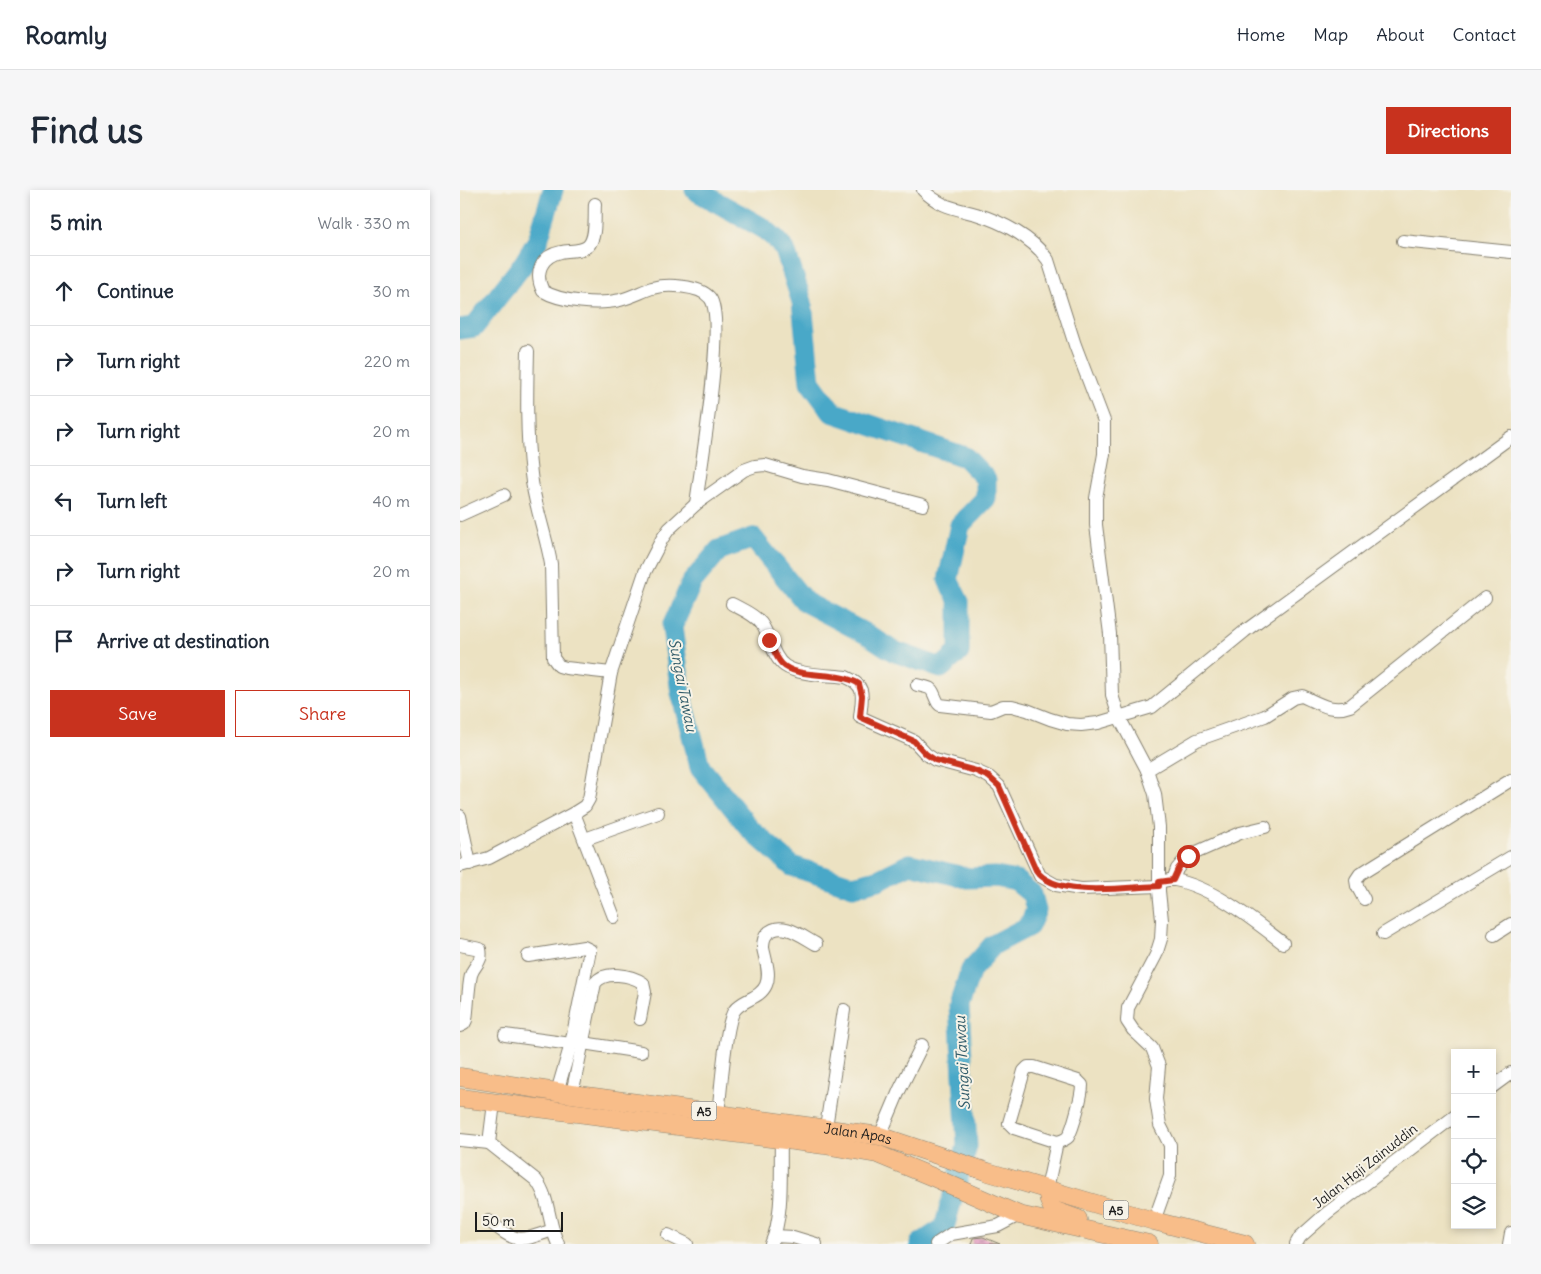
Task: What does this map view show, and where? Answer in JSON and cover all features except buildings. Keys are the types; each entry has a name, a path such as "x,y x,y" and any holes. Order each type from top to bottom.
{"highway":[{"name":"Jalan Apas","path":"460,1077 880,1136 988,1172 1154,1221 1245,1244"},
{"name":"Jalan Apas","path":"460,1098 824,1145 877,1154 1019,1215 1149,1244"},
{"path":"738,1115 772,1128 781,1140"},
{"path":"1047,1189 1053,1210 1098,1227 1101,1233"}],"street":[{"path":"923,190 930,198 946,207 977,215 1016,232 1039,248 1048,260 1075,345 1104,421 1104,454 1096,498 1096,525 1097,546 1110,634 1112,695 1119,717 1148,770 1155,794 1159,827 1159,884 1162,920 1160,939 1156,955 1128,1008 1127,1021 1133,1030 1152,1048 1156,1057 1159,1066 1156,1099 1160,1125 1170,1145 1170,1176 1154,1221"},
{"path":"595,204 593,238 589,245 583,249 560,252 544,260 538,273 542,291 559,298 602,303 619,300 652,288 680,286 702,292 710,298 713,305 715,327 714,376 696,504"},
{"path":"1403,241 1511,252"},
{"path":"528,351 531,474 539,518 551,564 553,658 559,666 566,668 611,673"},
{"path":"917,685 930,688 940,705 991,711 1003,706 1012,706 1050,719 1074,724 1090,724 1152,707 1245,631 1511,438"},
{"path":"460,816 465,865 489,858 585,806 589,799 611,673 645,572 669,529 696,504 744,470 764,465 802,476 828,480 924,504"},
{"path":"460,515 504,495"},
{"path":"1148,770 1197,740 1265,716 1293,698 1302,696 1330,709 1341,709 1350,706 1485,598"},
{"path":"732,604 762,624 778,659 787,668 846,677 853,680 862,689 860,717 914,741 926,754 935,760 976,771 989,777 999,786 1040,876 1056,885 1081,889 1159,884 1173,880 1204,890 1249,917 1283,944"},
{"path":"1364,899 1356,880 1360,874 1511,780"},
{"path":"574,813 614,917"},
{"path":"585,839 658,813"},
{"path":"1173,880 1178,869 1188,856 1240,833 1265,827"},
{"path":"1383,934 1511,857"},
{"path":"1494,935 1511,924"},
{"path":"718,1113 730,1021 738,1006 762,993 767,984 767,967 763,946 765,936 771,931 783,928 793,931 816,944"},
{"path":"460,945 477,947 481,950 479,963 466,972 466,1020 460,1026"},
{"path":"528,956 584,947 590,950 577,1044"},
{"path":"565,1093 577,1044 595,983 599,977 608,974 636,978 643,983 644,992 640,1019"},
{"path":"826,1127 844,1010"},
{"path":"505,1035 641,1052"},
{"path":"880,1136 899,1091 922,1045"},
{"path":"1028,1067 1034,1067 1078,1081 1082,1085 1082,1093 1069,1135 1064,1141 1057,1142 1014,1128 1009,1123 1024,1071 1028,1067"},
{"path":"1496,1085 1511,1073"},
{"path":"489,1142 494,1103"},
{"name":"Jalan Haji Zainuddin","path":"1296,1244 1300,1237 1327,1214 1451,1119"},
{"path":"460,1140 489,1142 536,1180 542,1188 552,1230 558,1244"},
{"path":"781,1140 779,1216 773,1240 793,1237 816,1244"},
{"path":"1047,1189 1057,1142"},
{"path":"936,1244 951,1234 998,1226 1019,1215"},
{"path":"489,1221 515,1240 552,1230"},
{"path":"1509,1244 1511,1233"},
{"path":"668,1235 688,1244"}],"waterway":[{"name":"Sungai Tawau","path":"460,329 474,327 524,263 538,240 553,190"},
{"name":"Sungai Tawau","path":"695,190 763,228 785,250 802,302 810,382 832,412 965,457 986,479 986,498 960,525 948,580 959,602 959,652 941,668 893,651 870,636 805,602 753,538 719,550 692,582 672,627 681,693 700,767 751,830 792,866 853,886 878,880 910,864 967,878 996,877 1016,881 1032,894 1036,910 1029,926 993,945 971,970 959,1005 967,1146 944,1228 920,1244"}],"route":[{"path":"769,640 778,659 787,668 846,677 859,684 862,689 860,717 914,741 926,754 935,760 976,771 989,777 999,786 1006,798 1036,870 1040,876 1056,885 1081,889 1159,886 1159,882 1173,880 1178,869 1188,856"}]}
